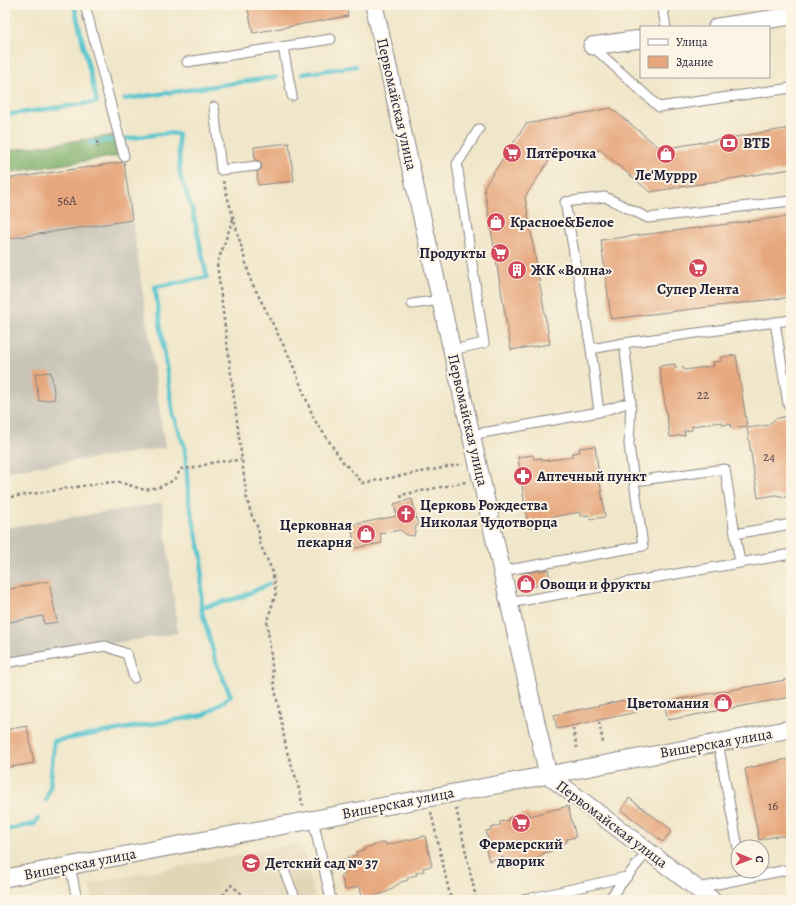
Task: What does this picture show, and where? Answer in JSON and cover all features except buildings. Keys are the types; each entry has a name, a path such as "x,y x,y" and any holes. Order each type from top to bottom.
{"street":[{"name":"Первомайская улица","path":"374,5 548,775 712,900"},
{"path":"724,26 791,16"},
{"path":"592,46 640,39"},
{"name":"Вишерская улица","path":"5,878 791,730"}],"lane":[{"path":"85,5 124,156"},
{"path":"662,5 666,26"},
{"path":"187,62 331,40"},
{"path":"592,46 659,107 791,88"},
{"path":"283,47 292,96"},
{"path":"214,107 221,170 256,166"},
{"path":"452,350 484,343 457,164 479,129"},
{"path":"599,412 591,348 565,202 605,197 648,218 791,201"},
{"path":"412,304 441,300"},
{"path":"591,348 791,320"},
{"path":"775,322 788,404"},
{"path":"502,571 643,546 629,445 631,402 624,343"},
{"path":"471,435 599,412 631,402"},
{"path":"634,481 725,469 740,562"},
{"path":"735,534 791,524"},
{"path":"509,603 791,554"},
{"path":"5,663 105,646 127,654 134,678"},
{"path":"718,743 736,839"},
{"path":"309,820 331,900"},
{"path":"608,900 648,851"},
{"path":"70,866 77,900"},
{"path":"770,872 791,869"},
{"path":"285,873 296,900"},
{"path":"523,900 626,877"},
{"path":"698,888 730,879"}],"path":[{"path":"97,140 98,148"},
{"path":"221,170 233,219 251,281 290,358 314,419 343,462 363,484 477,462"},
{"path":"233,219 217,264 247,500 258,528 260,544 272,570 276,593 267,621 274,684 286,746 309,820"},
{"path":"5,498 102,483 119,482 145,490 160,487 174,480 181,469 194,468 215,462 242,460"},
{"path":"402,498 401,495 481,479"},
{"path":"599,722 603,743"},
{"path":"573,728 577,748"},
{"path":"456,807 476,898"},
{"path":"431,812 451,900"},
{"path":"219,900 231,885 249,900"}],"shaded area":[{"path":"124,162 165,448 5,471 5,179"},
{"path":"162,503 178,633 10,660 5,658 5,528"},
{"name":"Детский сад № 37","path":"301,843 315,900 93,900 90,884"}],"green space":[{"path":"115,135 118,156 5,173 5,151"}],"waterway":[{"path":"5,115 97,102 74,5"},
{"path":"302,74 356,66"},
{"path":"125,99 276,77"},
{"path":"46,800 50,787 54,741 204,715 231,696 217,665 201,608 202,559 189,502 185,448 173,415 155,287 207,277 193,212 180,175 178,134 167,133 125,139"},
{"path":"90,143 117,139"},
{"path":"201,608 241,597 269,584"},
{"path":"5,830 34,824 38,819"}],"place":[{"name":"ВТБ","path":"729,143"},
{"name":"Пятёрочка","path":"512,153"},
{"name":"Ле'Муррр","path":"666,154"},
{"name":"Красное&Белое","path":"496,222"},
{"name":"Продукты","path":"500,253"},
{"name":"Супер Лента","path":"698,268"},
{"name":"ЖК «Волна»","path":"517,270"},
{"name":"Аптечный пункт","path":"523,476"},
{"name":"Церковь Рождества Николая Чудотворца","path":"406,514"},
{"name":"Церковная пекарня","path":"366,534"},
{"name":"Овощи и фрукты","path":"526,584"},
{"name":"Цветомания","path":"723,703"},
{"name":"Фермерский дворик","path":"521,823"},
{"name":"Детский сад № 37","path":"251,863"}]}
